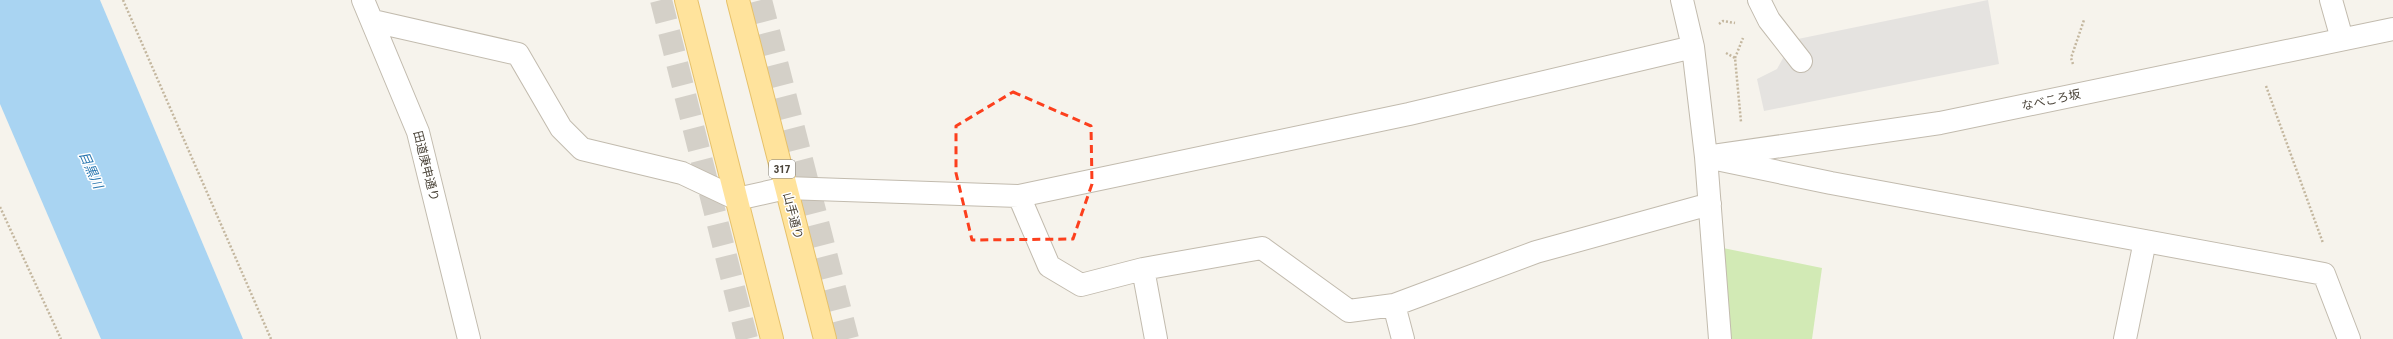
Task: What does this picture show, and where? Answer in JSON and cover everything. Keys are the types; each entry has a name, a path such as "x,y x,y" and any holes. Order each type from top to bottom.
{"main road":[{"path":"686,0 772,339"},
{"name":"山手通り","path":"738,0 825,339"}],"street":[{"name":"田道庚申通り","path":"363,0 418,132 469,339"},
{"path":"1682,0 1693,47 1706,157 1720,339"},
{"path":"1760,0 1769,20 1800,61"},
{"path":"2331,0 2342,39"},
{"path":"373,21 518,54 561,128 582,149 682,173 737,199 786,188 1020,196 1409,114 1693,47"},
{"name":"なべころ坂","path":"1706,157 1940,123 2393,29"},
{"path":"1706,157 1839,184 2324,274 2349,339"},
{"path":"1020,196 1049,266 1081,284 1143,269 1262,248 1349,311 1394,305 1536,252 1710,204"},
{"path":"2125,339 2145,241"},
{"path":"1143,269 1156,339"},
{"path":"1394,305 1403,339"}],"path":[{"path":"123,0 271,339"},
{"path":"1717,26 1724,21 1733,22 1741,26"},
{"path":"1735,58 1743,43 1743,34"},
{"path":"2255,57 2326,252 2324,274"},
{"path":"0,207 62,339"}],"highlighted area":[{"path":"1013,92 1091,126 1092,184 1073,239 972,240 956,173 956,126"}],"green space":[{"path":"1713,246 1822,268 1812,339 1720,339"}],"shaded area":[{"path":"1988,0 1999,64 1764,111 1757,79 1777,69 1793,40"}],"water":[{"name":"目黒川","path":"0,0 100,0 243,339 101,339 0,104"}],"tunnel":[{"path":"661,0 747,339"},
{"path":"761,0 848,339"}]}
